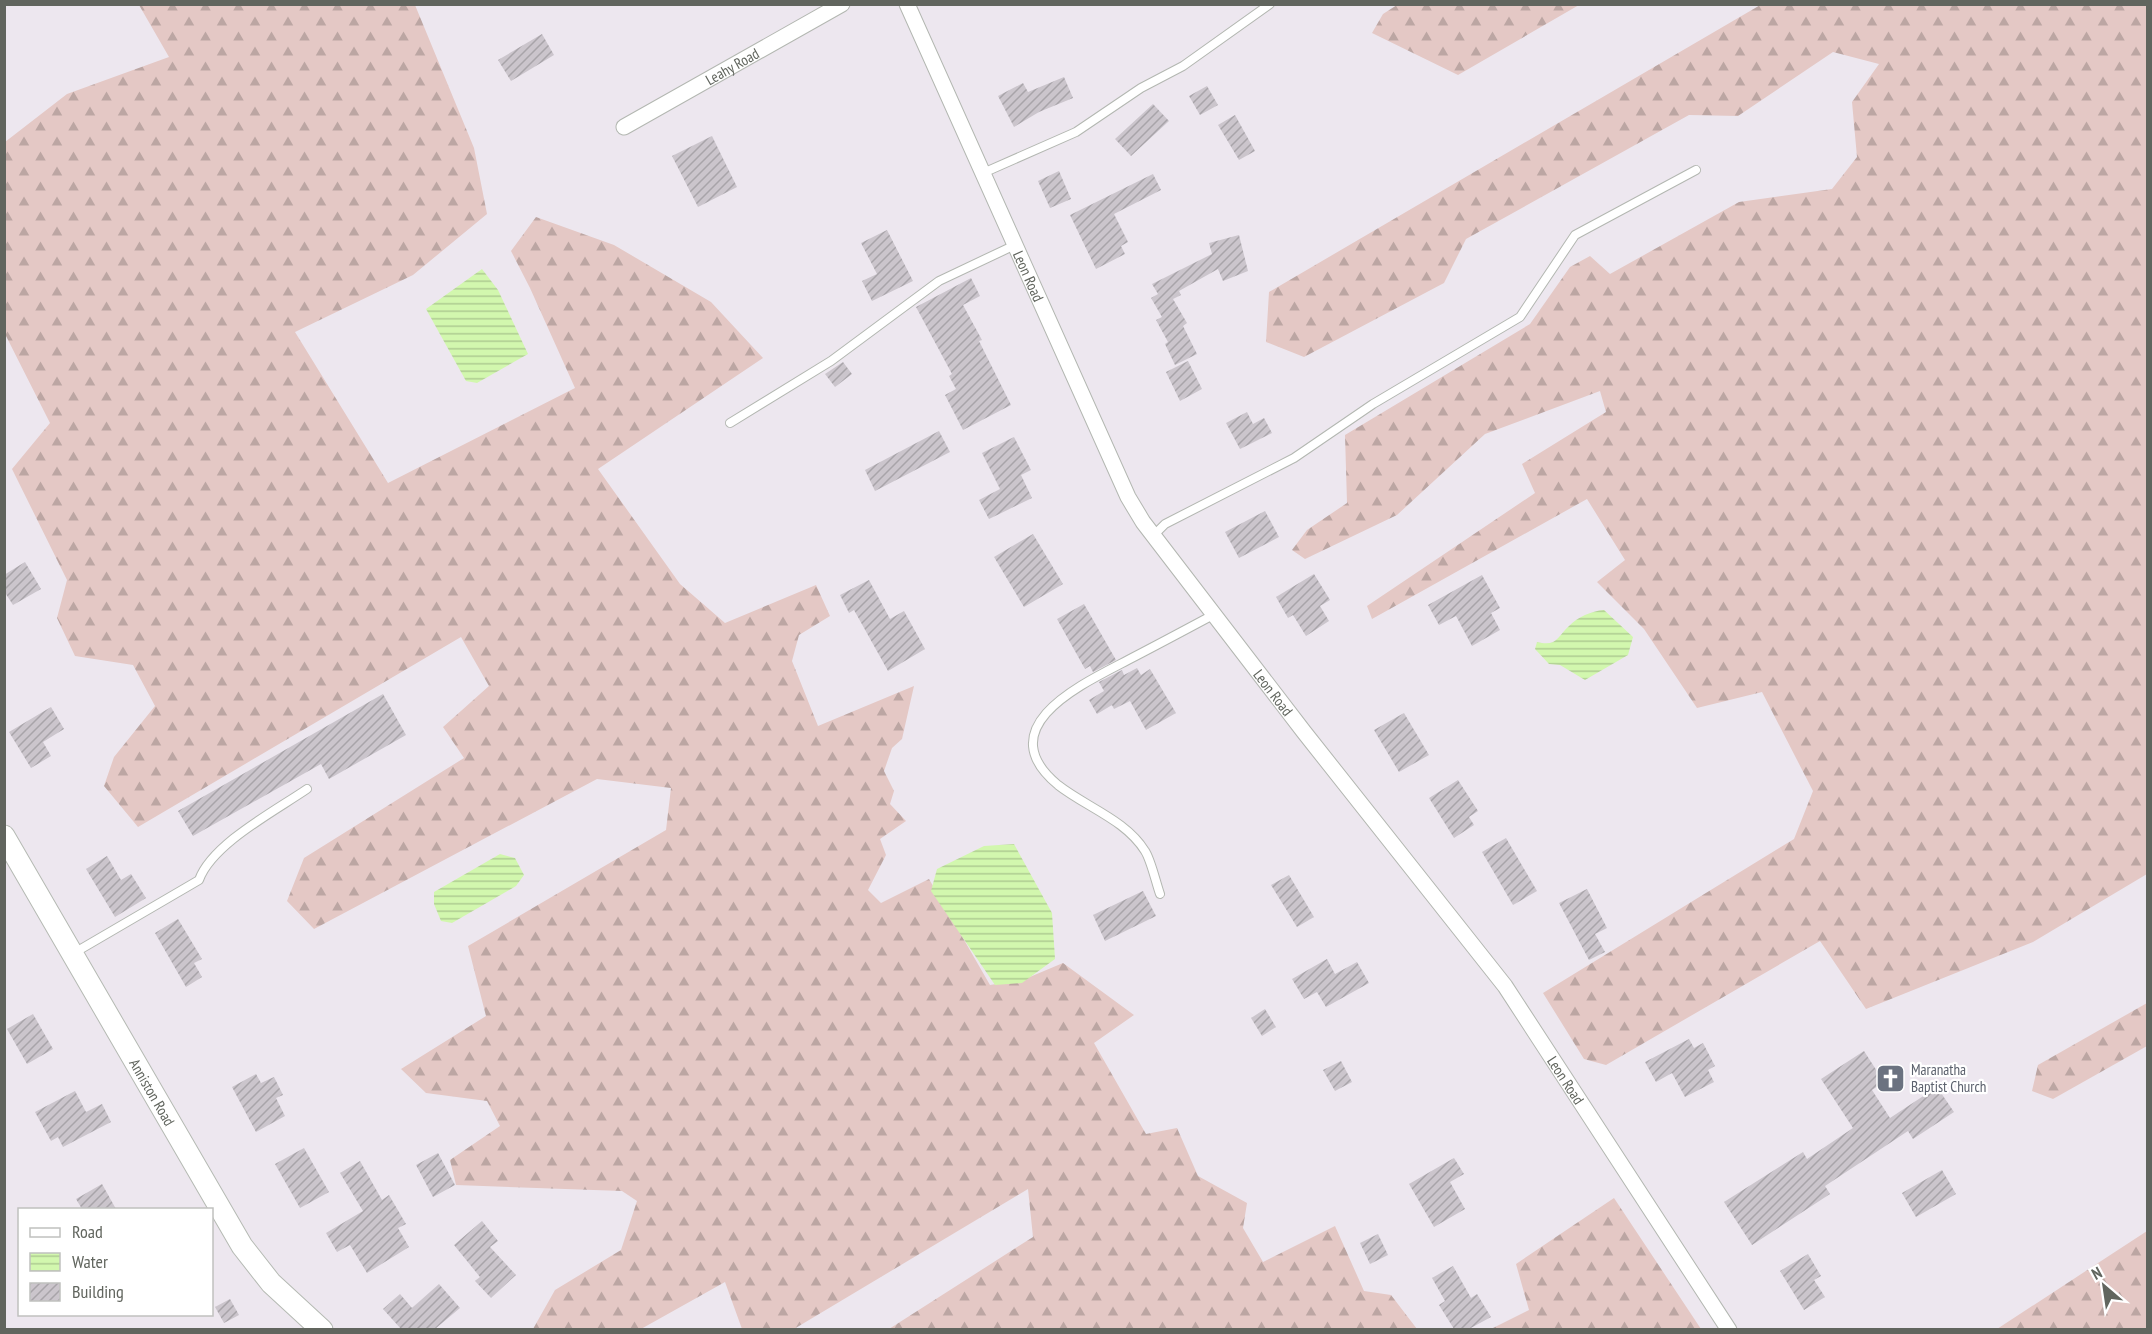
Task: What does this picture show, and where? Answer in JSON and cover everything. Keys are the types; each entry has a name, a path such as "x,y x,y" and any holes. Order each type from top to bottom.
{"street":[{"name":"Leahy Road","path":"624,127 842,4"},
{"name":"Leon Road","path":"907,4 1128,496 1153,536 1213,615 1505,986 1729,1329"},
{"name":"Anniston Road","path":"4,836 242,1246 271,1283 322,1329"}],"lane":[{"path":"983,173 1076,132 1140,88 1183,66 1270,4"},
{"path":"1153,536 1165,524 1294,458 1373,404 1520,317 1575,235 1696,170"},
{"path":"730,423 831,361 939,281 1015,245"},
{"path":"1160,894 1146,852 1114,821 1060,786 1043,770 1035,757 1033,740 1038,723 1074,688 1213,615"},
{"path":"73,954 199,880 203,869 230,841 307,789"}],"green space":[{"path":"1762,4 2147,5 2147,874 2033,942 1866,1009 1820,941 1606,1065 1584,1059 1543,993 1794,839 1813,791 1762,692 1697,708 1644,629 1597,582 1625,560 1587,499 1372,619 1367,606 1535,493 1522,464 1606,412 1600,391 1485,434 1397,515 1305,559 1292,550 1307,530 1347,503 1345,435 1530,324 1570,267 1590,256 1610,274 1739,202 1832,189 1857,157 1852,102 1879,64 1833,52 1738,116 1689,115 1466,239 1444,283 1304,357 1266,342 1269,292"},
{"path":"139,5 415,5 474,148 487,214 413,275 295,332 388,483 575,388 511,251 536,217 614,245 711,302 763,358 598,469 680,584 725,623 816,585 830,616 799,635 792,661 818,726 914,686 902,739 892,748 884,771 894,791 890,804 906,821 880,839 886,855 868,890 881,903 929,879 990,985 1025,979 1063,963 1134,1015 1094,1043 1146,1134 1177,1128 1198,1176 1247,1203 1243,1228 1263,1262 1335,1226 1364,1291 1391,1295 1417,1329 889,1329 1033,1237 1028,1189 794,1329 742,1329 725,1282 641,1329 533,1329 555,1290 621,1250 637,1201 622,1191 456,1185 450,1160 500,1126 487,1101 426,1093 401,1069 486,1016 468,946 666,830 671,788 597,779 314,929 287,901 304,858 464,758 443,727 489,686 461,637 138,827 104,786 114,757 155,706 133,665 75,656 57,618 67,580 12,469 50,423 5,334 5,142 67,94 169,57"},
{"path":"1397,5 1579,5 1458,75 1372,33 1383,14"},
{"path":"2147,1003 2147,1046 2053,1099 2032,1091 2038,1065"},
{"path":"1614,1198 1701,1329 1491,1329 1529,1310 1516,1264"},
{"path":"2147,1231 2147,1329 1997,1329"}],"water":[{"path":"482,269 498,290 528,354 477,383 466,381 426,309"},
{"path":"1604,610 1633,637 1628,655 1585,680 1560,665 1549,664 1535,649 1537,642 1549,643 1556,640 1581,617"},
{"path":"1014,844 1052,913 1055,959 1022,983 995,985 931,891 937,869 984,846"},
{"path":"500,854 515,858 524,875 516,886 452,923 441,921 434,904 434,892"}],"building":[{"path":"542,34 554,55 511,81 498,60"},
{"path":"1064,77 1073,98 1039,112 1014,127 998,96 1023,83 1028,92"},
{"path":"1207,86 1218,105 1200,115 1189,96"},
{"path":"1153,104 1169,121 1131,156 1115,139"},
{"path":"1235,115 1255,151 1239,160 1218,125"},
{"path":"712,136 737,187 698,207 672,156"},
{"path":"1059,171 1071,199 1050,208 1038,181"},
{"path":"1153,174 1161,190 1114,214 1128,242 1121,246 1125,254 1096,269 1070,215"},
{"path":"887,230 913,281 872,301 862,281 877,274 861,243"},
{"path":"1239,235 1248,271 1223,281 1218,269 1179,291 1181,295 1173,299 1187,323 1183,326 1197,354 1175,365 1165,344 1168,342 1156,320 1162,317 1151,298 1158,294 1152,284 1212,254 1209,243"},
{"path":"971,278 980,296 963,305 982,340 979,341 1011,405 963,430 945,395 956,389 949,376 952,374 916,307"},
{"path":"1188,361 1202,389 1180,401 1166,372"},
{"path":"843,362 852,374 835,387 825,374"},
{"path":"1247,412 1253,424 1264,418 1272,433 1240,449 1226,423"},
{"path":"939,431 950,452 875,491 865,470"},
{"path":"1014,437 1031,470 1021,475 1032,498 989,519 979,500 1000,489 982,453"},
{"path":"1265,511 1279,537 1239,558 1225,532"},
{"path":"1033,534 1063,584 1024,607 994,557"},
{"path":"25,562 41,589 13,605 4,591 4,575"},
{"path":"1314,574 1330,600 1320,606 1329,621 1306,636 1293,615 1288,618 1276,597"},
{"path":"1482,575 1500,608 1491,613 1500,630 1472,646 1456,616 1439,625 1428,605"},
{"path":"869,580 890,619 904,611 925,649 888,671 854,610 849,613 840,595"},
{"path":"1084,604 1116,660 1093,672 1090,666 1085,669 1057,619"},
{"path":"1137,668 1141,675 1150,669 1176,713 1146,730 1130,701 1114,709 1112,705 1097,714 1089,700 1104,691 1099,682 1122,670 1124,675"},
{"path":"383,694 406,735 329,779 321,764 193,836 178,811"},
{"path":"51,707 64,729 43,742 51,756 31,768 9,732"},
{"path":"1404,713 1429,755 1399,772 1374,730"},
{"path":"1458,780 1478,811 1469,817 1474,825 1454,838 1429,798"},
{"path":"1506,838 1537,891 1513,905 1482,852"},
{"path":"107,856 121,880 131,874 146,898 115,917 86,869"},
{"path":"1289,875 1314,917 1297,927 1271,885"},
{"path":"1587,889 1607,928 1595,934 1605,952 1589,960 1559,903"},
{"path":"1143,891 1156,916 1105,941 1093,915"},
{"path":"178,919 202,959 194,963 202,977 186,987 155,933"},
{"path":"1327,959 1335,974 1357,962 1369,983 1326,1007 1317,992 1304,999 1292,979"},
{"path":"1265,1009 1276,1027 1262,1036 1251,1018"},
{"path":"33,1014 53,1049 27,1064 7,1029"},
{"path":"1689,1039 1694,1048 1703,1043 1715,1066 1708,1070 1714,1082 1685,1097 1672,1073 1656,1082 1645,1062"},
{"path":"1864,1051 1884,1082 1872,1090 1890,1118 1937,1087 1954,1112 1913,1139 1908,1131 1825,1186 1830,1194 1752,1245 1724,1202 1803,1152 1807,1159 1853,1128 1821,1079"},
{"path":"1341,1061 1352,1082 1335,1091 1323,1070"},
{"path":"256,1074 261,1083 274,1077 283,1095 276,1098 285,1116 256,1132 232,1087"},
{"path":"75,1091 86,1112 102,1104 111,1122 63,1147 58,1137 51,1141 35,1112"},
{"path":"304,1148 329,1192 300,1208 275,1164"},
{"path":"438,1153 455,1185 433,1197 416,1165"},
{"path":"1454,1158 1464,1174 1450,1182 1465,1209 1434,1227 1409,1184"},
{"path":"360,1161 382,1200 389,1195 406,1224 398,1228 409,1247 367,1273 350,1245 337,1252 326,1233 363,1211 340,1173"},
{"path":"1942,1170 1956,1194 1916,1217 1902,1193"},
{"path":"102,1184 115,1208 81,1208 76,1199"},
{"path":"482,1221 498,1241 490,1247 516,1275 491,1298 475,1281 480,1277 454,1245"},
{"path":"1378,1234 1388,1255 1370,1264 1360,1243"},
{"path":"1808,1254 1821,1276 1814,1280 1825,1297 1804,1310 1780,1271"},
{"path":"1453,1266 1471,1298 1477,1294 1491,1317 1469,1329 1454,1329 1439,1305 1445,1301 1432,1278"},
{"path":"439,1284 460,1308 435,1329 401,1329 383,1309 400,1294 412,1308"},
{"path":"230,1299 239,1315 224,1323 215,1307"}],"place":[{"name":"Maranatha Baptist Church","path":"1890,1078"}]}
